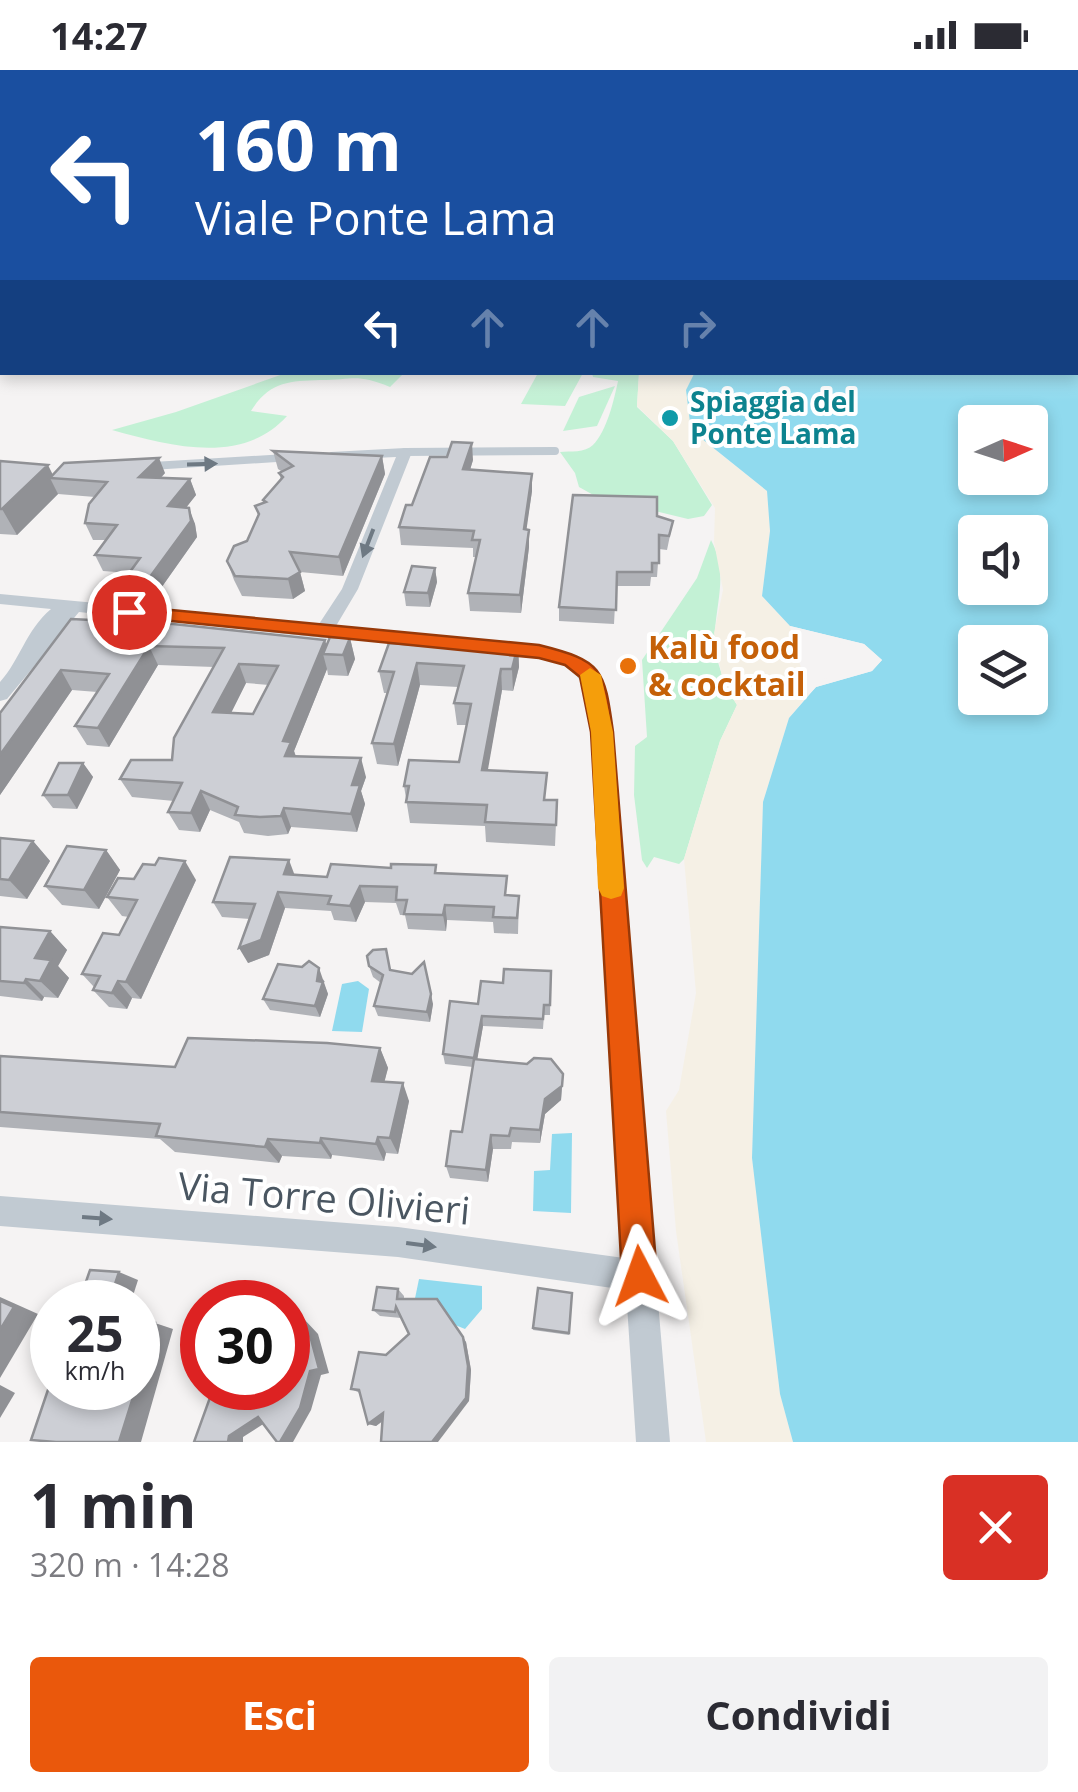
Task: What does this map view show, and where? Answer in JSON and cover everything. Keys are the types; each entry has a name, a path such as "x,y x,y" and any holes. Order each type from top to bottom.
{"street":[{"path":"112,468 404,452 345,599 324,632"},
{"path":"0,599 539,652 572,660 590,673 602,732 652,1442"},
{"path":"0,694 60,629 71,614 69,606"},
{"name":"Via Torre Olivieri","path":"0,1211 398,1242 640,1276"}],"lane":[{"path":"404,452 555,451"}],"green space":[{"path":"280,375 402,375 390,387 355,378 281,385 265,394 251,411 287,416 269,432 227,447 181,446 112,430"},
{"path":"536,375 582,375 565,406 521,404"},
{"path":"639,375 637,407 673,441 712,505 704,516 688,519 597,497 579,487 575,473 560,452 586,449 598,439 618,381 593,377"},
{"path":"615,386 597,426 563,431 579,397"},
{"path":"711,540 720,574 716,651 737,705 720,741 684,859 679,864 654,857 647,868 642,860 634,795 635,746 647,737 642,660 697,578"}],"sand":[{"path":"639,375 694,375 686,391 718,452 767,491 770,531 762,596 790,626 808,695 789,718 763,802 752,1158 780,1394 793,1442 706,1442 676,1231 666,1111 679,1090 696,993 684,859 720,741 737,705 723,683 714,633 723,590 714,542 715,508 673,441 637,406"}],"water":[{"path":"694,375 1078,375 1078,1442 793,1442 780,1394 752,1158 763,802 789,718 816,687 872,671 882,660 864,644 790,626 762,596 770,531 767,491 691,430 686,390"},
{"path":"358,981 369,989 362,1032 332,1031 342,984"},
{"path":"572,1133 571,1213 533,1211 534,1171 550,1170 552,1134"},
{"path":"419,1279 482,1286 482,1309 465,1329 413,1308"}],"pier":[{"path":"790,626 864,644 882,660 872,671 816,687 808,695 807,689 813,682 869,667 875,660 862,648 791,632"}],"building":[{"path":"452,442 472,443 463,469 532,474 520,595 468,593 480,540 472,540 474,531 399,527 430,457 447,457"},
{"path":"273,451 382,456 339,557 290,552 300,572 288,579 235,576 227,561 234,546 247,541 259,514 255,506 266,502 263,500 283,477 279,473 293,466"},
{"path":"159,458 139,477 190,479 168,506 189,508 191,521 147,581 124,580 140,558 95,555 117,525 85,523 89,504 107,482 50,478 64,463"},
{"path":"0,461 48,465 0,509"},
{"path":"573,495 657,497 657,516 673,521 669,536 659,535 659,563 652,563 652,572 617,572 616,610 559,607"},
{"path":"412,566 435,568 428,593 404,592"},
{"path":"71,619 173,624 325,640 283,741 291,742 285,756 361,758 352,785 360,785 351,814 284,808 281,816 260,817 235,815 238,807 201,791 191,813 168,812 182,783 120,779 131,760 172,760 174,738 224,648 149,646 98,728 75,726 109,674 61,670 0,755 0,713","holes":["239,664 278,666 253,714 213,712"]},
{"path":"330,637 350,638 343,655 323,654"},
{"path":"432,641 518,645 512,669 501,669 482,770 547,773 544,800 557,800 556,825 485,822 487,805 406,802 409,786 404,786 409,760 459,762 471,704 454,703 464,666 417,663 394,744 372,743 394,672 379,671 389,643 431,646"},
{"path":"59,763 83,763 68,795 43,795"},
{"path":"0,838 33,841 9,880 0,879"},
{"path":"67,846 106,850 84,890 45,886"},
{"path":"230,857 289,860 284,874 327,877 331,864 391,868 391,864 436,865 435,873 507,876 505,895 519,896 517,918 493,917 494,907 445,905 443,915 404,914 407,900 396,900 397,887 360,886 350,906 328,904 331,896 278,892 261,940 239,948 255,904 213,902"},
{"path":"159,858 185,861 126,982 118,981 112,993 93,990 100,976 82,974 103,933 119,935 137,900 107,897 118,878 134,879 143,864 155,865"},
{"path":"0,927 50,931 35,958 51,960 40,981 0,981"},
{"path":"386,949 390,970 412,974 424,962 431,994 427,1012 374,1006 383,975 369,966 367,956 373,950"},
{"path":"309,961 319,968 317,981 323,982 315,1006 263,999 278,964 302,967"},
{"path":"504,969 551,971 550,1005 544,1005 543,1019 482,1016 474,1058 443,1054 450,1001 478,1004 481,981 503,983"},
{"path":"188,1038 380,1048 372,1081 403,1083 390,1138 378,1137 376,1144 321,1138 320,1143 268,1139 265,1147 156,1136 160,1124 0,1112 0,1056 175,1067"},
{"path":"534,1058 551,1059 563,1074 562,1086 545,1099 540,1130 511,1128 509,1136 491,1135 486,1170 446,1166 451,1131 462,1132 474,1059 527,1064"},
{"path":"90,1270 119,1272 116,1280 87,1280"},
{"path":"377,1287 398,1289 397,1299 437,1299 463,1337 468,1366 466,1398 432,1442 381,1442 383,1413 368,1424 359,1390 351,1389 359,1352 386,1355 409,1334 396,1307 395,1312 373,1310"},
{"path":"538,1288 572,1293 569,1333 533,1328"},
{"path":"0,1301 14,1307 0,1330"},
{"path":"310,1335 319,1369 310,1371"},
{"path":"41,1410 129,1410 119,1442 31,1440"},
{"path":"206,1410 299,1410 280,1442 258,1417 229,1436 228,1442 194,1442"}],"slow traffic":[{"path":"590,675 597,693 602,732 611,888"}],"place":[{"name":"Spiaggia del Ponte Lama","path":"670,418"},
{"name":"Kalù food & cocktail","path":"628,666"}],"route":[{"path":"129,612 539,652 572,660 590,673 602,732 640,1276"}]}
